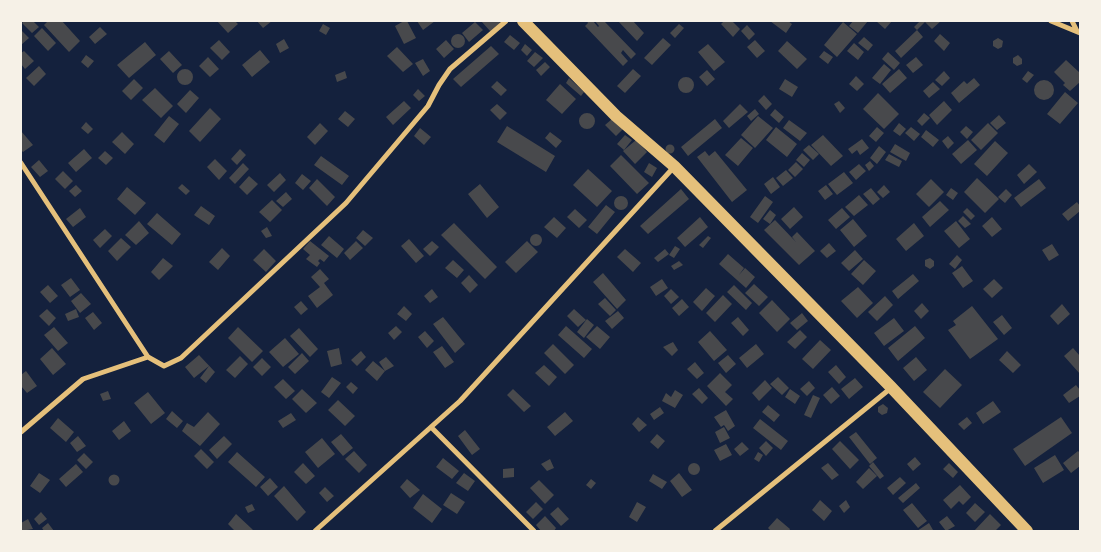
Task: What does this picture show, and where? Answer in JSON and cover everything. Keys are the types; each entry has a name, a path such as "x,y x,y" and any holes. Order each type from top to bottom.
{"highway":[{"path":"523,21 616,116 674,166 891,387 1027,531"}],"street":[{"path":"21,164 148,357 164,366 181,358 346,203 428,106 450,69 506,21"},
{"path":"1051,21 1078,32"},
{"path":"1072,21 1078,32"},
{"path":"314,531 460,401 674,166"},
{"path":"21,432 83,379 148,357"},
{"path":"715,531 891,387"},
{"path":"431,427 534,531"}],"building":[{"path":"24,21 33,21 39,27 32,33 22,23"},
{"path":"48,21 62,21 80,41 69,52 44,25"},
{"path":"217,21 235,21 238,24 228,33"},
{"path":"257,21 272,21 263,28"},
{"path":"407,21 416,38 404,44 395,26"},
{"path":"417,21 435,21 423,30"},
{"path":"481,21 499,21 500,23 491,32"},
{"path":"587,21 593,21 598,27 595,21 604,21 636,54 631,59 623,50 621,53 628,61 623,66 585,26 588,23"},
{"path":"618,21 633,21 644,33 637,41"},
{"path":"724,21 732,21 740,29 733,37 721,24"},
{"path":"770,21 788,21 792,24 786,33"},
{"path":"853,21 868,21 858,33 849,26"},
{"path":"876,21 892,21 885,29"},
{"path":"920,21 941,21 932,29 925,22 917,30 914,27"},
{"path":"475,22 483,30 469,42 462,33"},
{"path":"843,22 857,34 837,57 824,45"},
{"path":"323,24 330,28 326,35 319,31"},
{"path":"679,24 684,28 675,38 670,33"},
{"path":"747,25 755,34 749,40 741,31"},
{"path":"100,27 107,34 95,44 89,37"},
{"path":"42,28 56,43 48,51 34,36"},
{"path":"21,30 29,38 21,45"},
{"path":"917,30 923,37 901,58 895,51"},
{"path":"458,34 463,36 465,41 463,46 458,48 453,46 451,41 453,36"},
{"path":"940,34 950,43 944,51 934,41"},
{"path":"510,35 520,43 514,50 504,42"},
{"path":"864,37 873,45 868,51 858,43"},
{"path":"663,38 671,45 652,65 644,58"},
{"path":"998,38 1003,41 1002,47 998,49 993,46 993,41"},
{"path":"284,39 289,48 280,53 276,44"},
{"path":"219,40 230,52 222,60 210,48"},
{"path":"446,40 454,49 444,58 436,49"},
{"path":"755,40 765,51 757,58 747,47"},
{"path":"787,41 807,59 797,69 778,51"},
{"path":"145,42 156,55 129,78 117,65"},
{"path":"854,43 864,52 858,60 847,51"},
{"path":"525,44 532,50 527,56 521,50"},
{"path":"708,44 725,62 714,71 698,52"},
{"path":"491,46 499,54 461,87 453,79"},
{"path":"397,47 413,64 403,72 387,56"},
{"path":"260,50 270,62 252,77 242,65"},
{"path":"24,51 34,61 25,69 21,64 21,53"},
{"path":"169,51 182,65 173,73 160,59"},
{"path":"824,51 833,57 828,64 819,57"},
{"path":"535,52 543,58 534,67 527,61"},
{"path":"888,52 900,63 894,70 882,59"},
{"path":"86,55 94,61 88,68 81,62"},
{"path":"1018,55 1022,59 1022,64 1017,66 1013,63 1013,58"},
{"path":"208,57 219,69 210,77 199,66"},
{"path":"916,57 923,65 913,73 906,65"},
{"path":"423,59 430,71 423,76 415,63"},
{"path":"1066,60 1080,73 1080,82 1070,91 1054,72"},
{"path":"545,62 550,67 541,76 536,70"},
{"path":"884,64 891,70 880,84 872,78"},
{"path":"39,66 46,74 34,86 26,78"},
{"path":"185,69 193,77 185,85 177,77"},
{"path":"633,69 641,76 625,93 617,86"},
{"path":"899,69 907,78 890,93 882,84"},
{"path":"707,70 715,79 707,86 699,77"},
{"path":"345,71 347,78 337,82 335,75"},
{"path":"944,71 950,78 942,86 935,80"},
{"path":"1028,71 1034,75 1027,83 1022,79"},
{"path":"856,76 864,84 857,91 849,84"},
{"path":"686,77 694,85 686,93 678,85"},
{"path":"569,78 584,92 581,96 566,83"},
{"path":"974,78 980,85 959,103 951,93 964,81 967,84"},
{"path":"134,79 143,88 131,100 122,91"},
{"path":"785,79 798,87 792,97 779,89"},
{"path":"1044,80 1051,83 1054,90 1051,97 1044,100 1037,97 1034,90 1037,83"},
{"path":"497,81 507,90 501,96 491,87"},
{"path":"933,82 940,89 929,98 923,91"},
{"path":"560,84 576,99 562,114 546,100"},
{"path":"155,88 173,106 161,118 142,100"},
{"path":"418,89 425,96 419,101 413,95"},
{"path":"190,90 199,98 186,113 177,104"},
{"path":"1065,92 1078,103 1060,124 1047,114"},
{"path":"878,93 899,114 884,129 863,109"},
{"path":"764,95 772,104 766,110 758,101"},
{"path":"404,101 411,108 393,125 386,117"},
{"path":"839,101 845,108 840,113 834,104"},
{"path":"944,101 952,110 937,125 929,115"},
{"path":"497,104 507,113 500,120 490,110"},
{"path":"740,104 748,112 729,128 723,121"},
{"path":"210,108 221,119 200,142 189,131"},
{"path":"755,109 759,114 751,121 747,116"},
{"path":"775,109 784,117 779,123 770,115"},
{"path":"345,111 355,119 348,127 338,119"},
{"path":"584,113 590,113 595,118 593,127 584,129 579,124 579,118"},
{"path":"924,113 930,118 922,126 917,121"},
{"path":"999,115 1006,123 997,130 990,123"},
{"path":"169,116 179,124 164,143 154,135"},
{"path":"758,116 773,128 755,148 741,135"},
{"path":"612,119 623,129 616,136 605,125"},
{"path":"715,119 722,128 688,156 681,147"},
{"path":"789,120 807,133 800,141 783,128"},
{"path":"86,122 93,129 88,134 81,128"},
{"path":"320,123 328,131 315,145 307,137"},
{"path":"899,123 906,129 900,136 893,131"},
{"path":"988,123 998,133 981,150 971,140"},
{"path":"507,126 555,156 546,172 497,142"},
{"path":"966,126 973,132 967,139 960,132"},
{"path":"776,127 797,144 787,157 766,140"},
{"path":"877,127 884,133 876,142 869,136"},
{"path":"911,127 920,134 914,141 905,133"},
{"path":"420,128 431,137 424,145 414,136"},
{"path":"926,130 939,140 933,147 921,137"},
{"path":"21,131 33,145 23,152 21,150"},
{"path":"122,132 134,144 125,154 112,142"},
{"path":"550,132 562,141 556,148 545,138"},
{"path":"625,135 632,140 624,150 617,144"},
{"path":"823,135 843,156 831,166 811,145"},
{"path":"948,136 954,143 948,149 942,141"},
{"path":"741,138 753,148 738,166 725,155"},
{"path":"862,139 869,148 860,155 857,150 852,154 848,149"},
{"path":"636,140 647,152 635,164 623,151"},
{"path":"968,140 977,150 961,164 952,154"},
{"path":"995,141 1008,153 987,176 974,164"},
{"path":"670,144 675,149 670,154 665,149"},
{"path":"895,144 910,153 906,161 890,152"},
{"path":"809,145 819,154 813,160 803,150"},
{"path":"879,146 886,152 877,164 870,158"},
{"path":"84,149 92,158 76,172 68,163"},
{"path":"240,149 246,155 237,165 231,159"},
{"path":"105,151 113,158 106,165 98,158"},
{"path":"705,151 709,156 715,151 747,190 732,202 697,157"},
{"path":"802,153 810,160 804,167 796,160"},
{"path":"889,154 902,161 899,167 885,160"},
{"path":"621,155 649,183 637,194 610,166"},
{"path":"321,156 349,176 342,185 314,165"},
{"path":"215,159 227,171 219,180 207,167"},
{"path":"39,160 48,171 40,177 31,167"},
{"path":"870,161 874,166 869,171 865,165"},
{"path":"796,162 803,169 795,177 788,170"},
{"path":"243,163 249,169 235,184 229,178"},
{"path":"649,163 657,168 652,177 644,172"},
{"path":"859,164 866,171 856,180 849,172"},
{"path":"1029,164 1037,172 1024,184 1017,175"},
{"path":"588,169 612,191 597,207 573,185"},
{"path":"786,170 793,178 783,186 776,178"},
{"path":"63,171 73,181 65,189 55,179"},
{"path":"844,172 853,183 837,195 828,184"},
{"path":"280,173 286,180 274,192 267,185"},
{"path":"302,174 311,181 303,190 295,183"},
{"path":"249,176 258,184 247,195 239,187"},
{"path":"773,177 780,187 771,194 764,184"},
{"path":"977,178 999,199 985,213 964,192"},
{"path":"317,179 335,197 327,206 309,188"},
{"path":"931,179 944,192 929,207 916,194"},
{"path":"1039,179 1046,188 1021,207 1014,198"},
{"path":"182,184 190,191 186,195 178,188"},
{"path":"480,184 499,207 487,218 468,194"},
{"path":"76,185 82,191 75,197 69,191"},
{"path":"826,185 833,194 825,200 818,191"},
{"path":"884,185 890,192 883,198 877,192"},
{"path":"127,187 146,203 135,215 117,199"},
{"path":"871,188 880,199 873,205 863,194"},
{"path":"951,188 958,193 953,200 946,195"},
{"path":"681,189 689,199 648,234 640,226"},
{"path":"1006,189 1012,195 1005,203 998,197"},
{"path":"286,192 292,199 283,207 276,201"},
{"path":"859,195 868,205 854,216 845,207"},
{"path":"621,196 626,198 628,203 626,208 621,210 616,208 614,203 616,198"},
{"path":"765,196 773,202 758,223 750,217"},
{"path":"272,200 282,210 270,222 259,212"},
{"path":"940,201 949,210 930,227 922,217"},
{"path":"1077,202 1080,206 1080,211 1068,221 1062,214"},
{"path":"606,205 615,212 597,234 588,227"},
{"path":"201,206 215,216 209,225 194,215"},
{"path":"794,207 803,217 790,229 781,219"},
{"path":"80,208 86,217 73,227 66,219"},
{"path":"842,208 850,217 836,229 828,220"},
{"path":"967,208 975,216 971,220 963,212"},
{"path":"575,209 587,220 579,228 567,217"},
{"path":"770,210 776,215 770,224 763,219"},
{"path":"157,213 181,234 172,245 147,224"},
{"path":"963,216 971,224 965,228 958,221"},
{"path":"554,217 566,228 557,238 544,227"},
{"path":"700,217 708,227 685,247 677,238"},
{"path":"992,217 1002,229 992,237 982,226"},
{"path":"853,219 867,236 854,247 840,230"},
{"path":"775,220 796,242 792,237 797,232 815,251 799,265 764,230"},
{"path":"139,221 149,233 136,245 125,235"},
{"path":"956,221 970,239 959,248 944,231"},
{"path":"454,223 497,267 485,279 441,235"},
{"path":"914,223 924,236 906,251 896,239"},
{"path":"267,227 272,236 266,238 261,231"},
{"path":"105,229 112,236 100,248 93,240"},
{"path":"363,230 373,238 365,246 356,238"},
{"path":"536,234 542,240 536,246 530,240"},
{"path":"329,236 344,249 337,258 321,245"},
{"path":"708,236 711,238 703,248 699,245"},
{"path":"121,238 131,247 117,261 108,251"},
{"path":"409,239 424,256 416,263 401,246"},
{"path":"310,241 329,256 324,262 320,259 317,267 306,259 310,255 303,249"},
{"path":"356,241 363,248 350,260 344,253"},
{"path":"432,241 439,247 430,256 423,249"},
{"path":"527,241 538,252 516,273 505,262"},
{"path":"829,243 836,251 827,258 820,251"},
{"path":"1052,244 1059,255 1049,261 1042,250"},
{"path":"675,246 680,249 674,258 669,255"},
{"path":"222,248 230,256 218,270 209,262"},
{"path":"264,249 276,261 266,272 253,260"},
{"path":"625,249 641,263 633,272 617,257"},
{"path":"665,249 669,254 658,262 654,258"},
{"path":"855,250 863,259 849,271 841,263"},
{"path":"728,254 744,268 739,275 745,268 755,277 746,288 719,264"},
{"path":"957,255 962,260 955,269 949,264"},
{"path":"163,258 173,266 159,280 151,272"},
{"path":"930,258 934,261 934,266 930,269 925,266 925,260"},
{"path":"453,260 464,270 457,278 445,268"},
{"path":"864,260 876,271 863,285 851,274"},
{"path":"679,261 683,265 674,270 671,266"},
{"path":"962,266 973,281 963,288 952,273"},
{"path":"320,269 329,279 324,283 333,295 317,308 308,296 320,287 311,277"},
{"path":"603,273 626,300 617,309 593,282"},
{"path":"913,274 919,281 898,299 892,291"},
{"path":"469,275 478,285 470,293 461,283"},
{"path":"71,278 80,290 70,297 61,285"},
{"path":"662,279 668,288 656,296 650,287"},
{"path":"994,279 1003,288 992,298 983,289"},
{"path":"754,284 768,297 759,306 745,293"},
{"path":"48,285 58,296 50,303 40,292"},
{"path":"734,285 752,303 746,310 727,292"},
{"path":"858,287 873,303 857,318 841,301"},
{"path":"706,288 715,296 702,311 693,302"},
{"path":"432,289 438,297 430,303 424,296"},
{"path":"671,289 679,297 671,304 664,296"},
{"path":"81,293 91,304 80,313 71,301"},
{"path":"723,295 732,304 715,322 706,313"},
{"path":"885,296 893,305 877,321 868,312"},
{"path":"605,298 616,310 610,316 598,304"},
{"path":"682,299 689,307 679,316 672,308"},
{"path":"772,300 790,319 777,332 759,313"},
{"path":"301,301 308,309 301,315 294,307"},
{"path":"922,303 929,311 921,319 914,311"},
{"path":"1062,304 1070,314 1058,325 1050,316"},
{"path":"404,306 412,314 406,321 397,314"},
{"path":"972,306 998,339 970,359 948,330 956,325 953,321"},
{"path":"47,309 56,318 49,326 39,316"},
{"path":"76,309 79,317 68,321 65,314"},
{"path":"574,309 586,320 578,327 567,316"},
{"path":"618,311 624,318 612,329 605,321"},
{"path":"93,312 102,323 94,330 85,318"},
{"path":"802,313 808,321 797,330 790,323"},
{"path":"1002,315 1012,328 1004,335 993,322"},
{"path":"443,317 465,344 455,353 433,324"},
{"path":"738,317 749,330 743,336 731,323"},
{"path":"894,318 904,331 884,346 874,333"},
{"path":"587,319 594,325 584,338 577,332"},
{"path":"396,326 402,332 394,340 388,333"},
{"path":"566,326 592,349 584,358 558,335"},
{"path":"597,326 610,337 600,349 586,337"},
{"path":"915,326 925,338 898,361 888,348"},
{"path":"54,327 68,343 58,351 44,335"},
{"path":"238,327 263,351 252,362 228,338"},
{"path":"299,328 318,349 310,357 290,336"},
{"path":"800,330 807,337 795,349 787,342"},
{"path":"425,331 434,341 427,348 418,337"},
{"path":"710,331 727,350 714,361 698,342"},
{"path":"285,338 299,354 283,367 269,352"},
{"path":"820,340 831,350 813,369 802,359"},
{"path":"673,342 678,350 672,356 663,347"},
{"path":"553,344 574,365 565,374 544,353"},
{"path":"756,344 764,354 747,368 739,358"},
{"path":"442,346 454,362 445,368 433,352"},
{"path":"52,348 66,364 53,375 40,359"},
{"path":"339,348 342,364 331,367 327,351"},
{"path":"1073,348 1080,356 1080,374 1064,356"},
{"path":"361,351 366,357 357,366 351,360"},
{"path":"1007,351 1021,365 1013,373 999,360"},
{"path":"302,353 309,361 295,374 288,367"},
{"path":"199,355 215,372 206,383 200,378 209,366 194,378 185,367"},
{"path":"728,355 736,364 726,373 718,363"},
{"path":"240,356 248,364 235,378 226,370"},
{"path":"386,357 394,366 385,371 379,362"},
{"path":"916,357 927,370 914,381 903,368"},
{"path":"262,358 271,367 262,376 253,367"},
{"path":"373,361 385,371 377,381 365,370"},
{"path":"695,362 704,373 697,379 687,369"},
{"path":"544,365 557,377 549,386 535,373"},
{"path":"836,365 846,377 839,384 828,372"},
{"path":"945,369 962,385 940,408 923,392"},
{"path":"26,371 37,386 27,393 21,386 21,375"},
{"path":"720,373 732,385 725,392 733,399 726,406 707,386"},
{"path":"332,377 341,383 329,398 321,392"},
{"path":"778,377 789,388 782,395 770,384"},
{"path":"855,378 863,387 849,399 841,389"},
{"path":"283,379 295,391 286,399 274,387"},
{"path":"765,380 772,388 759,401 752,393"},
{"path":"809,381 815,388 807,396 800,389"},
{"path":"351,382 358,388 353,394 346,387"},
{"path":"1076,385 1080,390 1080,396 1069,403 1063,395"},
{"path":"832,387 840,396 831,404 823,395"},
{"path":"699,388 708,398 702,404 692,394"},
{"path":"302,389 317,403 306,413 292,399"},
{"path":"513,389 531,406 524,412 507,395"},
{"path":"790,389 800,396 795,404 785,397"},
{"path":"675,390 683,395 675,408 662,401 666,393 671,397"},
{"path":"108,391 111,399 103,401 100,394"},
{"path":"148,392 165,413 151,424 134,403"},
{"path":"813,395 820,398 811,418 804,415"},
{"path":"338,400 355,416 345,426 328,410"},
{"path":"993,401 1001,412 983,424 976,413"},
{"path":"883,404 888,408 887,413 882,415 878,412 878,407"},
{"path":"768,405 780,415 774,422 762,412"},
{"path":"660,407 664,413 654,420 650,414"},
{"path":"726,410 735,426 728,431 724,425 721,427 714,417"},
{"path":"172,411 183,421 177,428 166,419"},
{"path":"208,412 220,424 200,446 182,431 187,423 194,427"},
{"path":"565,412 573,421 555,436 547,427"},
{"path":"291,413 296,420 283,428 278,421"},
{"path":"638,417 647,425 639,432 632,424"},
{"path":"967,417 972,423 964,430 958,424"},
{"path":"1061,417 1072,433 1025,466 1013,449"},
{"path":"58,418 74,432 66,442 50,428"},
{"path":"760,419 788,441 781,450 753,428"},
{"path":"124,421 131,431 119,440 112,431"},
{"path":"724,427 730,438 720,443 715,432"},
{"path":"465,430 480,449 472,455 458,436"},
{"path":"856,432 877,458 870,464 849,437"},
{"path":"341,434 353,448 343,456 331,442"},
{"path":"657,434 665,441 658,449 650,442"},
{"path":"78,436 86,446 77,452 70,443"},
{"path":"224,436 232,444 217,459 209,450"},
{"path":"322,438 335,454 318,468 305,452"},
{"path":"766,441 773,448 766,456 759,448"},
{"path":"840,441 859,460 850,469 832,449"},
{"path":"742,442 749,449 740,456 734,449"},
{"path":"726,444 732,455 720,461 714,450"},
{"path":"201,449 214,462 207,469 194,456"},
{"path":"354,451 367,465 359,473 345,459"},
{"path":"1078,451 1080,453 1080,466 1071,473 1063,463"},
{"path":"237,452 265,477 256,487 228,462"},
{"path":"758,452 763,455 759,462 754,459"},
{"path":"84,453 93,462 86,469 77,460"},
{"path":"1055,455 1064,470 1043,483 1034,468"},
{"path":"915,457 921,464 913,471 907,464"},
{"path":"443,458 459,471 452,479 436,467"},
{"path":"550,459 554,468 547,471 541,464"},
{"path":"873,462 884,476 880,479 869,466"},
{"path":"303,463 315,476 306,484 294,472"},
{"path":"692,463 696,463 700,469 696,475 692,475 688,471 688,467"},
{"path":"828,463 839,475 832,480 821,468"},
{"path":"949,463 958,472 953,478 943,469"},
{"path":"76,464 83,472 66,487 59,479"},
{"path":"514,468 514,477 503,478 503,469"},
{"path":"869,468 877,476 863,489 856,482"},
{"path":"39,473 50,480 40,493 30,486"},
{"path":"464,473 475,481 468,491 456,483"},
{"path":"679,473 692,490 682,497 670,481"},
{"path":"114,474 120,480 114,486 108,480"},
{"path":"653,474 667,482 662,489 649,481"},
{"path":"900,477 906,483 893,495 887,488"},
{"path":"270,478 278,487 268,496 260,487"},
{"path":"407,479 420,490 410,498 400,487"},
{"path":"591,479 596,483 591,489 586,485"},
{"path":"539,480 554,495 545,504 530,488"},
{"path":"916,483 920,488 903,503 898,498"},
{"path":"960,485 971,497 963,505 959,501 951,509 943,500"},
{"path":"284,486 306,512 297,521 274,496"},
{"path":"325,487 334,496 327,502 319,493"},
{"path":"451,493 465,502 457,514 443,505"},
{"path":"423,494 442,509 432,523 413,508"},
{"path":"820,500 832,511 824,521 812,510"},
{"path":"846,500 850,507 844,513 839,506"},
{"path":"536,502 543,509 533,519 526,512"},
{"path":"637,502 646,507 637,522 629,517"},
{"path":"912,503 927,521 918,528 903,510"},
{"path":"975,503 985,512 975,522 966,513"},
{"path":"252,504 255,510 248,513 245,507"},
{"path":"558,507 569,519 561,526 550,514"},
{"path":"41,512 47,519 39,525 34,519"},
{"path":"236,514 254,531 235,531 228,524"},
{"path":"990,514 1001,525 995,531 974,531"},
{"path":"545,516 556,528 554,531 541,531 536,525"},
{"path":"947,516 955,526 946,531 939,522"},
{"path":"777,518 790,529 789,531 771,531 768,528"},
{"path":"28,519 33,529 21,531 21,523"},
{"path":"48,523 54,531 44,531 42,528"},
{"path":"929,523 933,530 917,531"}]}
